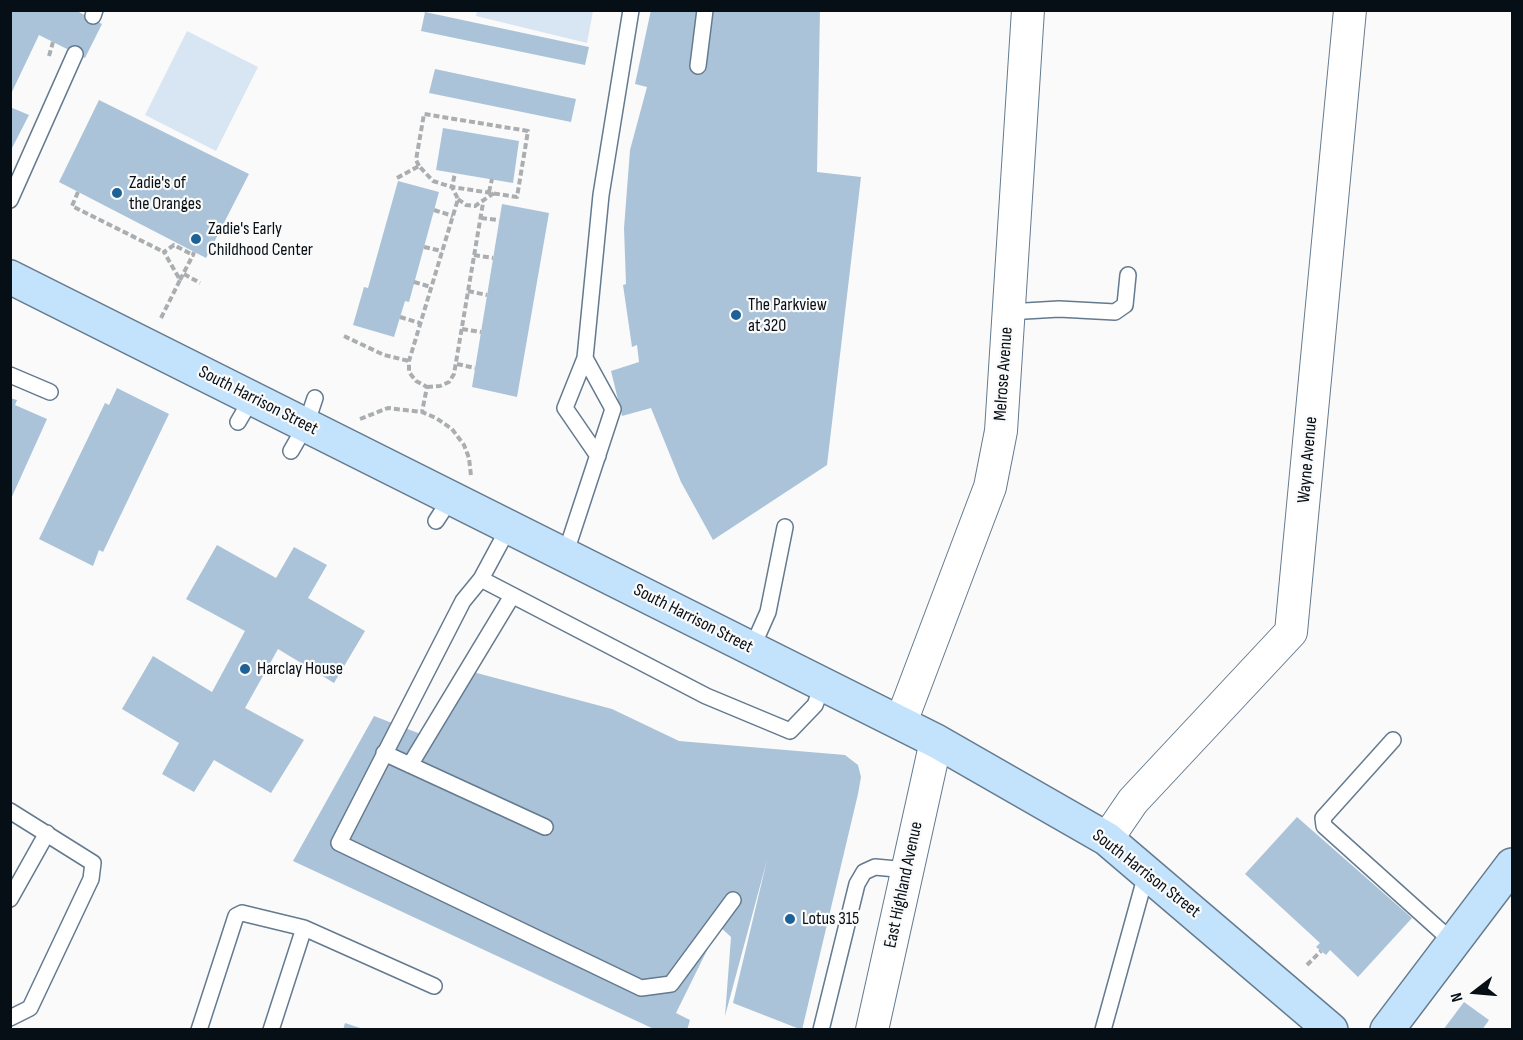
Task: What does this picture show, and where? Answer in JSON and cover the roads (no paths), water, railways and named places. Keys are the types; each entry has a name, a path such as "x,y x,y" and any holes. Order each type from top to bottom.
{"main road":[{"name":"South Harrison Street","path":"10,277 245,410 304,425 936,741 1107,839 1331,1029"},
{"path":"1387,1029 1512,865"}],"street":[{"name":"Melrose Avenue","path":"901,722 990,487 1001,431 1028,10"},
{"name":"Wayne Avenue","path":"1107,839 1133,801 1291,632 1350,10"},
{"name":"East Highland Avenue","path":"872,1029 936,741"}],"lane":[{"path":"598,456 565,408 585,358 601,195 631,10"},
{"path":"698,66 705,10"},
{"path":"10,200 75,54"},
{"path":"1008,312 1059,309 1115,312 1125,304 1128,275"},
{"path":"565,555 613,409 585,358"},
{"path":"10,375 50,392"},
{"path":"509,527 481,579 463,601 339,843 641,988 671,984 733,900"},
{"path":"752,648 768,612 785,527"},
{"path":"481,579 706,696 790,731 815,705 822,684"},
{"path":"411,765 512,596"},
{"path":"1393,740 1323,818 1324,826 1454,942"},
{"path":"384,753 545,827"},
{"path":"10,811 47,832 93,863 91,879 30,1008 10,1017"},
{"path":"10,899 47,832"},
{"path":"821,1029 857,884 864,872 875,867 907,870"},
{"path":"1103,1029 1147,871"},
{"path":"199,1029 236,916 242,913 304,928 434,986"},
{"path":"271,1029 304,928"}],"place":[{"name":"Zadie's of the Oranges","path":"117,193"},
{"name":"Zadie's Early Childhood Center","path":"196,239"},
{"name":"The Parkview at 320","path":"736,315"},
{"name":"Harclay House","path":"245,669"},
{"name":"Lotus 315","path":"790,919"}]}
